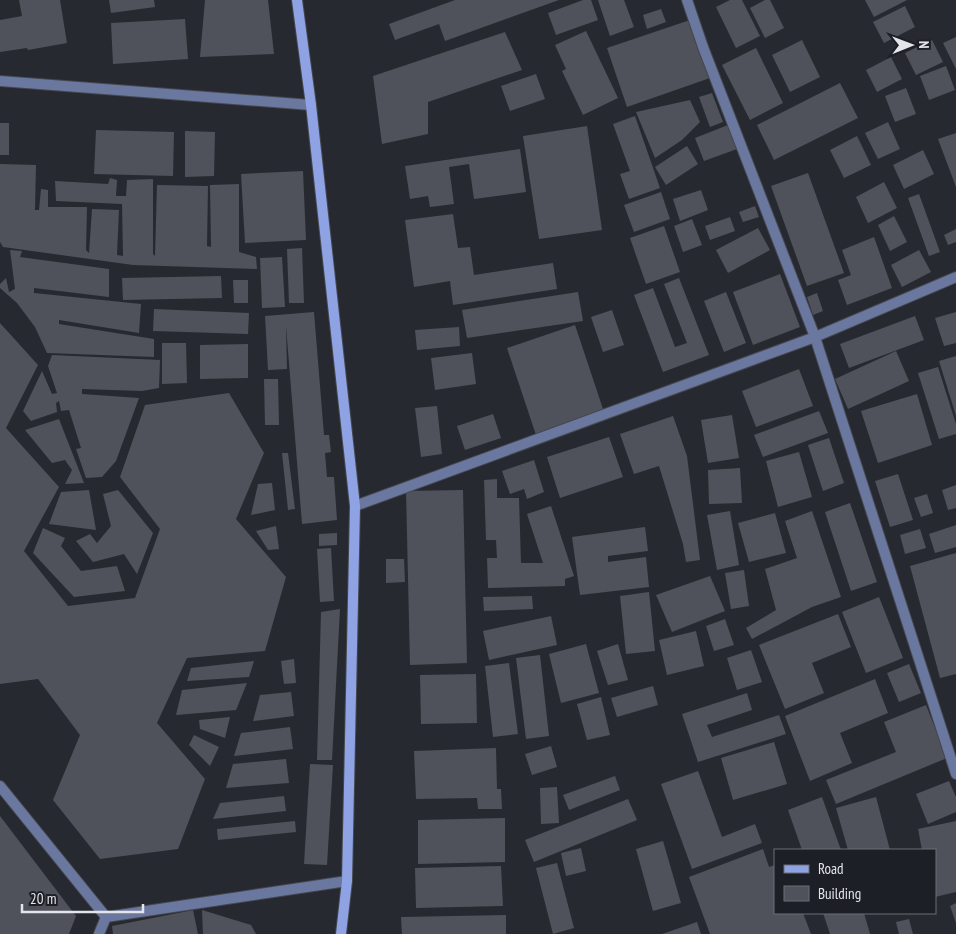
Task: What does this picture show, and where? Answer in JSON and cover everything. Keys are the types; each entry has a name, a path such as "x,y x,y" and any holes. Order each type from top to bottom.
{"main road":[{"path":"297,0 311,105 355,506 347,881 341,934"}],"street":[{"path":"687,0 703,47 816,337 956,774"},
{"path":"0,81 311,105"},
{"path":"355,506 816,337 956,277"},
{"path":"0,786 106,916"},
{"path":"106,916 347,881"},
{"path":"99,934 106,916"}],"building":[{"path":"19,0 60,0 67,43 28,50 27,48 0,52 0,20 22,16"},
{"path":"109,0 154,0 155,7 111,13"},
{"path":"205,0 268,0 274,54 200,57"},
{"path":"455,0 559,0 445,41 439,24 395,40 389,24"},
{"path":"583,0 591,0 598,20 556,35 548,13"},
{"path":"598,0 624,0 634,27 610,36"},
{"path":"730,0 742,0 760,36 736,48 716,7"},
{"path":"765,0 770,0 784,28 765,38 750,8"},
{"path":"865,0 907,0 874,17"},
{"path":"905,6 915,27 884,43 873,22"},
{"path":"661,9 666,22 647,29 643,15"},
{"path":"185,19 188,59 113,64 111,23"},
{"path":"690,20 710,78 627,107 607,48"},
{"path":"586,31 618,98 583,115 562,71 566,69 555,45"},
{"path":"505,32 522,70 428,102 428,134 382,144 373,76"},
{"path":"956,37 956,69 943,43"},
{"path":"802,40 820,77 790,92 772,55"},
{"path":"932,40 943,62 916,75 905,53"},
{"path":"756,48 783,103 750,120 722,65"},
{"path":"891,57 902,79 877,92 866,70"},
{"path":"946,66 955,90 929,100 920,76"},
{"path":"536,74 545,99 510,111 501,86"},
{"path":"840,83 858,118 774,160 757,125"},
{"path":"906,88 916,114 895,122 885,96"},
{"path":"712,93 723,122 710,127 699,97"},
{"path":"690,100 700,122 682,140 655,158 636,112"},
{"path":"635,116 660,188 629,199 620,174 630,171 613,124"},
{"path":"888,122 900,149 878,159 865,133"},
{"path":"0,123 9,123 9,155 0,155"},
{"path":"728,125 737,149 704,161 695,138"},
{"path":"587,126 602,230 539,239 523,136"},
{"path":"96,130 174,132 173,176 94,174"},
{"path":"185,131 215,132 214,176 185,177"},
{"path":"956,133 956,187 938,139"},
{"path":"857,136 871,165 844,178 830,150"},
{"path":"687,146 698,164 666,185 655,167"},
{"path":"520,149 526,192 474,199 469,164 449,167 454,204 430,207 428,196 410,199 405,166"},
{"path":"923,150 934,174 904,189 893,165"},
{"path":"0,164 36,165 35,210 39,210 41,189 48,190 48,207 87,207 86,250 89,253 92,209 119,210 117,255 123,256 122,204 56,201 55,181 108,184 110,178 117,180 116,196 126,196 127,180 153,179 153,254 155,256 157,185 208,186 207,246 211,247 210,185 239,184 239,252 256,257 257,269 133,265 3,247 0,242"},
{"path":"303,171 306,240 245,243 241,174"},
{"path":"808,173 844,273 807,286 771,186"},
{"path":"884,182 897,208 868,223 856,197"},
{"path":"701,190 708,210 680,221 673,199"},
{"path":"661,192 670,219 634,232 624,205"},
{"path":"919,194 940,252 929,256 908,198"},
{"path":"755,206 759,217 743,222 739,212"},
{"path":"453,214 458,248 470,247 474,275 553,263 557,289 453,305 450,281 414,287 405,220"},
{"path":"894,216 907,242 890,251 878,225"},
{"path":"730,217 735,231 710,240 705,226"},
{"path":"692,219 702,245 683,252 674,226"},
{"path":"664,226 680,272 646,284 630,238"},
{"path":"758,228 770,250 728,273 716,250"},
{"path":"956,229 956,242 948,245 944,235"},
{"path":"874,237 892,288 847,305 838,280 851,275 842,250"},
{"path":"302,248 304,303 289,303 287,249"},
{"path":"10,250 22,251 20,257 109,269 109,297 34,288 34,293 141,304 139,333 59,320 59,324 154,339 154,357 47,353 35,327 17,303 0,288 0,284 6,278 9,292 15,289"},
{"path":"919,250 931,272 902,287 891,265"},
{"path":"282,257 285,307 262,308 260,258"},
{"path":"780,274 800,327 753,345 733,292"},
{"path":"221,276 222,298 123,300 122,278"},
{"path":"679,278 709,355 663,372 634,295 653,288 675,347 687,343 664,284"},
{"path":"233,280 248,280 248,303 234,303"},
{"path":"578,292 583,321 467,338 462,310"},
{"path":"726,292 746,343 724,352 704,301"},
{"path":"817,293 823,311 813,315 807,297"},
{"path":"154,309 249,313 248,334 153,331"},
{"path":"612,310 624,345 603,352 591,317"},
{"path":"314,312 324,435 329,435 331,452 325,453 327,477 334,477 337,520 302,524 286,326 287,369 268,370 265,316"},
{"path":"956,312 956,343 944,346 935,318"},
{"path":"915,316 924,340 849,368 840,344"},
{"path":"0,323 38,365 6,428 59,487 24,551 68,606 135,598 160,529 120,477 145,405 229,393 264,453 236,519 286,577 265,651 187,658 157,723 205,779 178,849 100,859 53,800 80,735 38,679 0,684"},
{"path":"575,325 604,412 536,435 507,348"},
{"path":"459,327 460,346 417,350 415,330"},
{"path":"162,343 186,343 187,383 162,384"},
{"path":"248,344 248,378 200,379 200,345"},
{"path":"896,351 909,381 848,409 835,379"},
{"path":"472,353 476,384 435,390 431,358"},
{"path":"52,355 160,360 159,388 142,391 82,389 82,394 139,398 116,461 102,477 86,478 76,449 81,448 69,410 61,411 59,401 56,403 57,412 31,421 23,411 42,371 52,394 57,393 48,366"},
{"path":"956,356 956,416 939,361"},
{"path":"938,367 956,424 956,434 939,439 918,373"},
{"path":"799,369 813,406 756,427 742,391"},
{"path":"264,379 278,379 279,425 265,425"},
{"path":"917,394 932,445 878,463 861,411"},
{"path":"437,406 442,454 421,457 415,408"},
{"path":"819,411 828,433 763,457 754,435"},
{"path":"493,414 501,438 465,450 457,426"},
{"path":"732,415 739,458 708,463 701,420"},
{"path":"673,416 687,456 700,560 686,562 683,544 659,466 634,474 620,434"},
{"path":"59,419 84,483 65,484 72,470 65,460 52,463 25,430"},
{"path":"609,437 623,477 560,498 547,457"},
{"path":"829,438 844,483 823,491 808,445"},
{"path":"799,452 812,497 778,507 766,461"},
{"path":"282,453 288,453 295,509 288,510"},
{"path":"534,460 544,492 527,499 524,489 510,494 502,471"},
{"path":"740,468 742,503 709,504 708,470"},
{"path":"898,474 913,520 890,527 875,481"},
{"path":"497,479 497,498 519,498 521,563 543,563 527,514 551,506 574,576 565,579 565,586 488,588 487,558 497,558 496,540 486,540 484,480"},
{"path":"272,483 275,510 251,515 258,484"},
{"path":"956,485 956,508 948,510 942,490"},
{"path":"89,490 96,530 49,524 61,492"},
{"path":"118,490 153,533 137,574 124,554 93,562 76,541 90,534 97,543 111,526 103,494"},
{"path":"463,490 467,663 410,665 406,491"},
{"path":"927,494 933,513 921,517 914,498"},
{"path":"850,503 877,582 851,591 825,512"},
{"path":"730,511 739,565 717,570 707,515"},
{"path":"812,511 841,597 812,607 752,639 746,628 776,610 765,569 797,558 785,521"},
{"path":"775,513 786,553 749,562 738,523"},
{"path":"956,525 956,547 935,553 929,534"},
{"path":"276,526 279,549 268,550 256,531"},
{"path":"645,527 648,551 608,556 608,562 646,557 649,587 580,595 572,537"},
{"path":"43,528 65,538 61,546 81,571 117,566 125,591 74,597 33,553"},
{"path":"920,529 926,548 905,554 900,535"},
{"path":"337,533 337,545 319,546 319,534"},
{"path":"331,548 334,601 320,602 317,549"},
{"path":"956,553 956,674 940,678 910,566"},
{"path":"386,559 404,559 405,582 386,583"},
{"path":"744,570 749,606 731,609 725,573"},
{"path":"710,576 725,611 672,632 656,595"},
{"path":"649,592 655,651 626,654 620,596"},
{"path":"532,596 533,609 484,611 483,597"},
{"path":"879,597 903,658 866,673 842,612"},
{"path":"340,609 332,760 317,760 321,612"},
{"path":"838,614 851,647 812,663 824,693 785,709 759,645"},
{"path":"551,616 557,645 489,660 483,631"},
{"path":"725,619 734,645 714,651 706,626"},
{"path":"696,631 704,666 667,675 659,640"},
{"path":"586,644 599,693 561,703 549,654"},
{"path":"618,644 628,680 608,685 597,651"},
{"path":"751,650 762,682 737,690 727,658"},
{"path":"540,655 549,736 526,739 516,658"},
{"path":"294,659 296,683 284,684 281,661"},
{"path":"254,661 249,677 187,681 191,668"},
{"path":"509,663 518,734 493,737 485,666"},
{"path":"909,664 921,693 899,702 887,673"},
{"path":"476,674 477,723 421,724 420,675"},
{"path":"875,679 888,713 840,733 852,763 810,781 785,716"},
{"path":"247,683 236,710 176,715 182,690"},
{"path":"653,686 658,705 617,717 611,698"},
{"path":"291,692 294,716 253,721 260,695"},
{"path":"747,693 752,710 707,725 712,737 779,715 786,734 698,762 682,714"},
{"path":"601,697 610,735 587,740 577,704"},
{"path":"926,705 947,758 836,804 826,780 896,752 884,722"},
{"path":"230,717 225,738 200,729 199,720"},
{"path":"290,727 293,749 234,756 241,733"},
{"path":"194,735 219,747 210,766 189,745"},
{"path":"774,742 787,784 733,800 721,758"},
{"path":"551,746 557,767 532,775 525,754"},
{"path":"496,748 497,789 501,789 502,809 478,809 477,798 416,799 414,751"},
{"path":"286,759 289,783 226,788 233,764"},
{"path":"310,764 333,765 327,865 304,864"},
{"path":"698,771 722,837 755,824 762,843 692,869 661,784"},
{"path":"615,776 620,790 569,810 563,795"},
{"path":"949,781 956,797 956,812 928,824 916,794"},
{"path":"557,787 559,823 541,824 540,788"},
{"path":"284,796 286,811 213,819 220,803"},
{"path":"822,797 841,849 802,849 788,810"},
{"path":"876,797 890,849 848,849 836,808"},
{"path":"628,799 637,820 534,862 525,840"},
{"path":"0,816 76,916 69,934 0,934"},
{"path":"505,818 505,862 418,864 418,820"},
{"path":"295,821 296,832 218,840 217,829"},
{"path":"956,821 956,892 936,897 936,849 922,849 918,829"},
{"path":"663,841 681,903 653,911 636,849"},
{"path":"581,848 586,871 566,876 561,853"},
{"path":"763,849 769,867 774,865 774,914 803,914 811,934 710,934 689,877"},
{"path":"557,863 574,928 553,934 536,868"},
{"path":"501,866 503,906 416,908 415,868"},
{"path":"956,903 956,923 950,906"},
{"path":"193,910 198,934 113,934 112,926"},
{"path":"202,910 251,925 256,934 203,934"},
{"path":"823,914 864,914 870,934 830,934"},
{"path":"506,915 506,934 402,934 401,917"},
{"path":"909,919 913,934 899,934 896,922"},
{"path":"697,922 701,934 662,934"}]}
